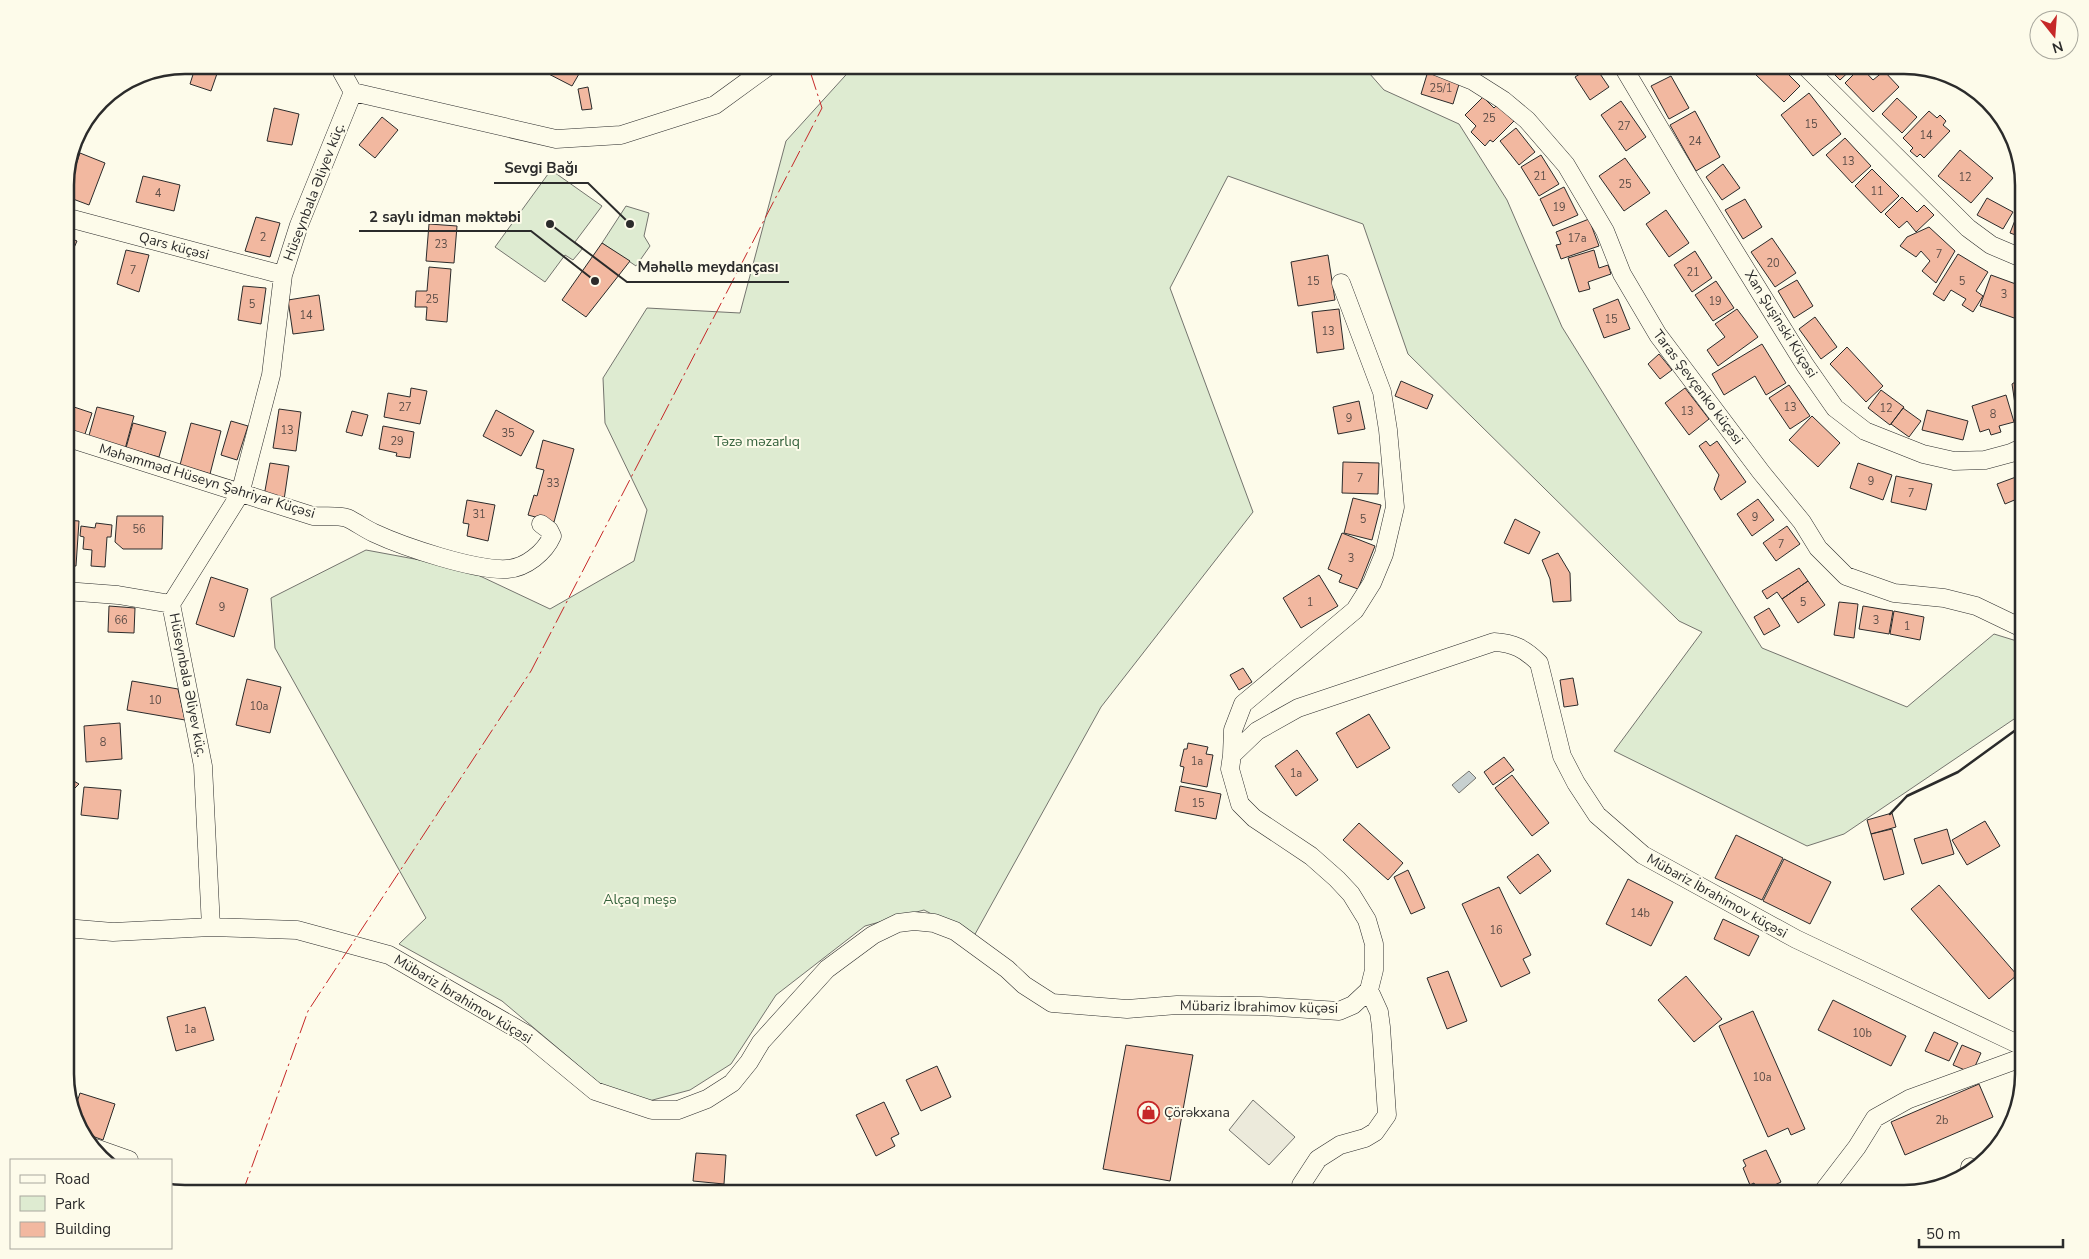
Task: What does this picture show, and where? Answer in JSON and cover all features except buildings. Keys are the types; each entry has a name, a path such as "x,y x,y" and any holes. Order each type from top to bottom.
{"street":[{"path":"342,74 353,92 556,139 622,135 715,105 758,74"},
{"name":"Taras Şevçenko küçəsi","path":"1456,74 1473,81 1503,100 1527,120 1566,165 1605,232 1622,274 1658,335 1761,472 1802,522 1818,548 1846,576 1894,593 1944,598 1976,606 2015,625"},
{"name":"Xan Şuşinski Küçəsi","path":"1627,74 1697,192 1805,364 1835,408 1864,431 1931,456 1954,461 1985,460 2015,451"},
{"path":"1813,74 1968,228 1991,244 2015,255"},
{"name":"Hüseynbala Əliyev küç.","path":"211,926 203,766 171,604 240,494 271,375 283,275 299,225 353,92"},
{"name":"Qars küçəsi","path":"74,219 283,275"},
{"path":"1301,1185 1318,1159 1340,1145 1366,1138 1375,1132 1387,1115 1379,1012 1369,990 1374,970 1374,944 1367,920 1351,894 1337,879 1311,856 1254,818 1240,804 1230,769 1233,730 1243,704 1355,610 1372,583 1384,554 1395,507 1382,392 1341,283"},
{"name":"Məhəmməd Hüseyn Şəhriyar Küçəsi","path":"74,440 312,516 346,518 374,534 462,562 507,569 517,567 547,547 552,536 549,530 541,524"},
{"path":"74,591 118,594 171,604"},
{"name":"Mübariz İbrahimov küçəsi","path":"1232,755 1257,731 1298,708 1494,642 1513,643 1530,653 1539,663 1545,680 1562,756 1576,783 1597,815 1643,855 1796,939 2015,1043"},
{"name":"Mübariz İbrahimov küçəsi","path":"211,926 297,930 390,955 526,1034 595,1091 652,1110 678,1110 707,1100 732,1083 749,1062 761,1042 827,969 873,934 898,923 914,921 934,923 955,931 1007,969 1024,985 1052,1003 1127,1009 1177,1005 1261,1006 1339,1011 1353,1005 1369,990"},
{"path":"74,929 113,932 211,926"},
{"path":"1827,1185 1857,1147 1875,1118 1909,1099 2015,1060"},
{"path":"105,1151 126,1159"}],"green space":[{"name":"Alçaq meşə","path":"847,74 1370,74 1384,90 1459,124 1507,200 1562,327 1762,648 1907,707 1994,634 2015,640 2015,718 1844,834 1807,846 1614,751 1702,632 1679,621 1408,354 1363,224 1228,176 1170,288 1253,512 1101,707 974,936 924,910 865,926 776,995 731,1064 690,1090 649,1101 604,1087 502,1001 399,944 426,918 275,648 271,598 366,550 463,568 550,609 634,561 647,510 605,423 603,378 647,308 740,313 786,141"},
{"path":"551,170 602,206 575,242 583,248 573,260 565,255 545,282 495,247"},
{"path":"626,206 649,213 644,236 650,246 636,266 602,243"}],"shaded area":[{"path":"1469,771 1476,778 1459,793 1452,785"},
{"path":"1253,1100 1295,1137 1269,1165 1229,1130"}],"wall":[{"path":"1890,814 1907,796 1958,772 2015,731"}],"power":[{"path":"245,1185 308,1011 531,671 822,108 811,74"}],"place":[{"name":"Məhəllə meydançası","path":"550,224"},
{"name":"Sevgi Bağı","path":"630,224"},
{"name":"2 saylı idman məktəbi","path":"595,281"},
{"name":"Çörəkxana","path":"1148,1112"}],"park label":[{"name":"Təzə məzarlıq","path":"757,441"}]}
